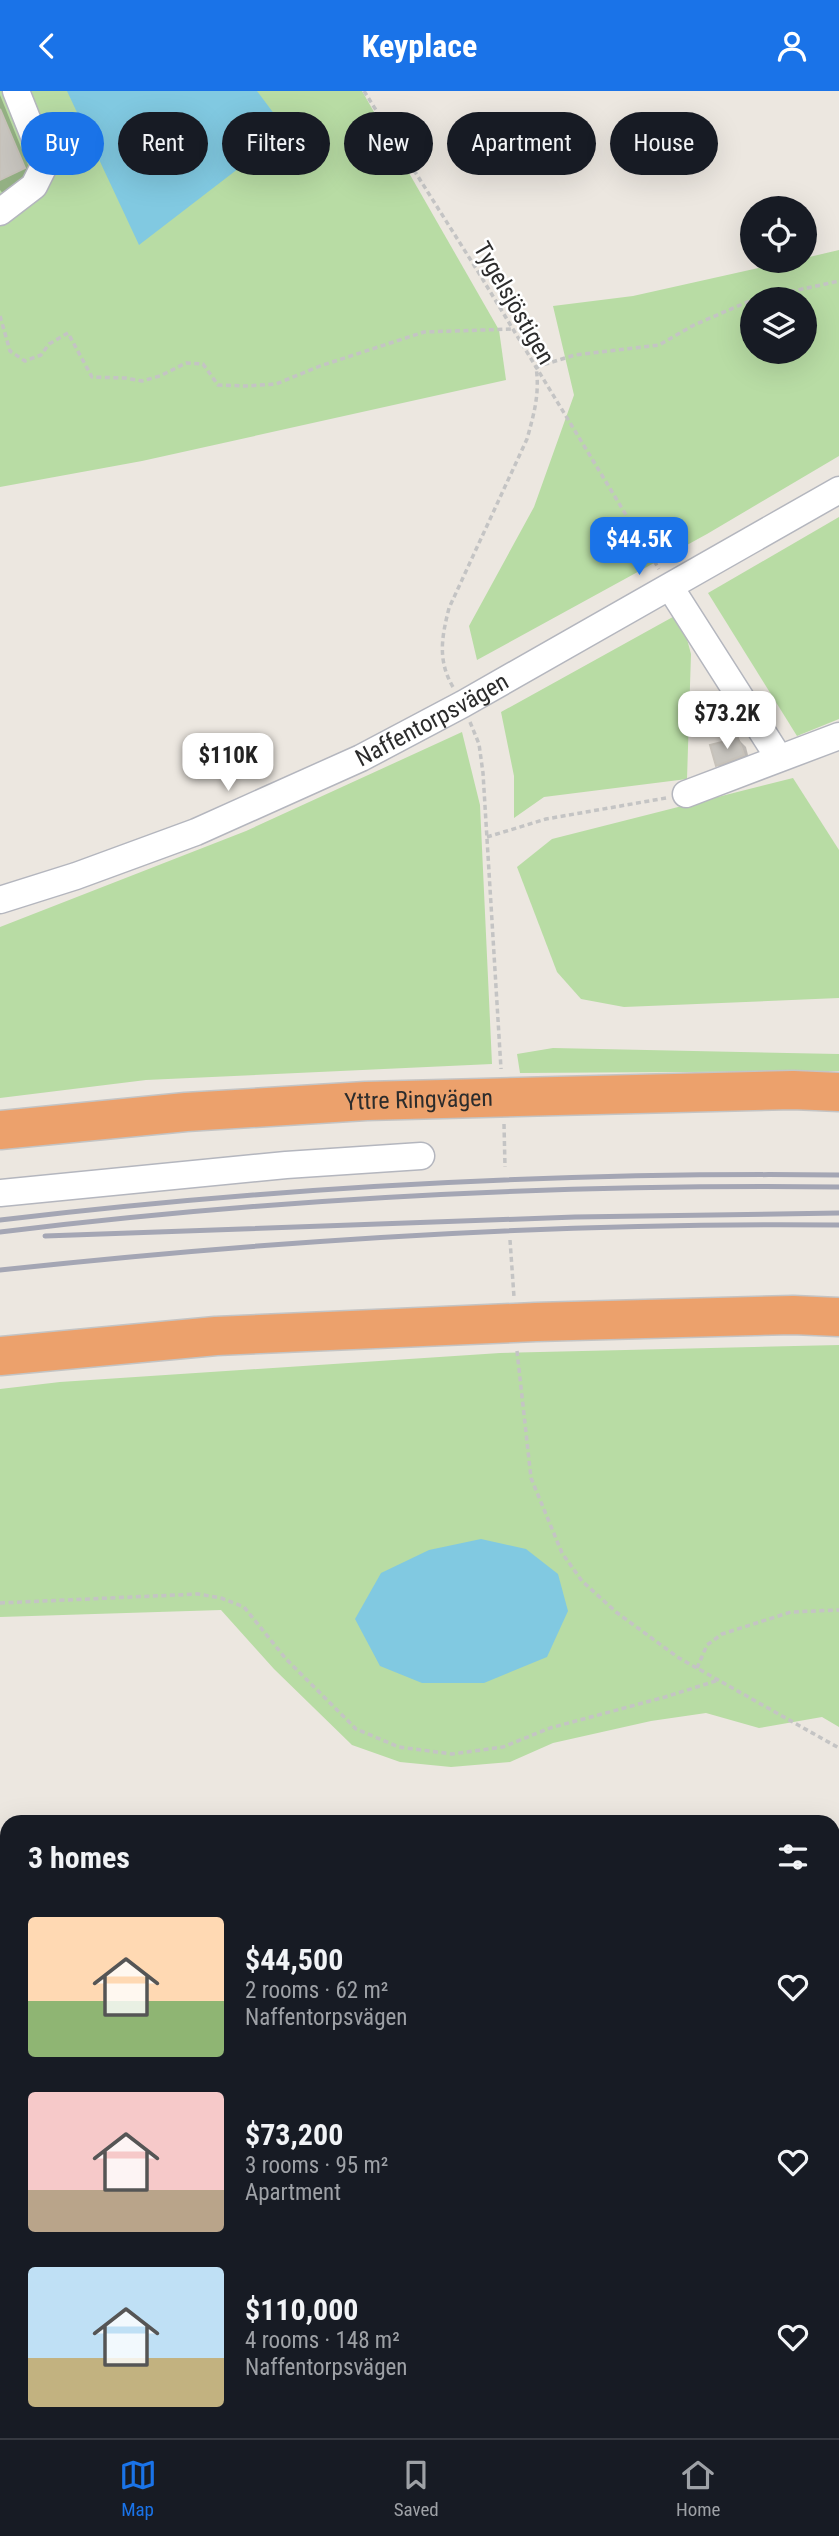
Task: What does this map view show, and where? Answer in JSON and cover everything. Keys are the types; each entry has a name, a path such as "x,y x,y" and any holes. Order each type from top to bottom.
{"highway":[{"name":"Yttre Ringvägen","path":"0,1130 187,1112 366,1101 839,1091"},
{"path":"0,1356 216,1336 536,1322 793,1315 839,1317"}],"street":[{"path":"0,212 34,186 45,164 16,91"},
{"name":"Naffentorpsvägen","path":"0,900 196,832 361,758 839,490"},
{"path":"670,587 779,758"},
{"path":"685,795 839,736"},
{"path":"0,1193 286,1165 421,1156"}],"path":[{"name":"Tygelsjöstigen","path":"364,91 536,367 539,385 536,410 527,439 449,608 442,637 445,668 463,703 479,744 501,1071"},
{"path":"812,287 839,281"},
{"path":"670,587 536,367 575,355 659,345 694,325 740,306"},
{"path":"0,316 10,351 26,361 41,355 49,344 68,333 92,377 125,377 142,381 160,376 186,363 195,363 203,364 218,385 246,386 276,384 320,366 424,332 513,329"},
{"path":"487,837 546,819 685,795"},
{"path":"503,1120 505,1167"},
{"path":"510,1240 515,1306"},
{"path":"516,1340 531,1478 562,1553 582,1581 616,1612 679,1658 839,1748"},
{"path":"0,1603 198,1594 221,1598 244,1607 286,1659 356,1728 399,1747 452,1754 503,1747 550,1728 665,1697 719,1679"},
{"path":"697,1668 707,1645 722,1634 790,1612 839,1610"}],"green space":[{"path":"0,91 362,91 374,112 344,112 344,175 410,175 499,330 506,380 142,461 0,487"},
{"path":"839,250 839,456 707,534 477,660 469,626 534,507 574,395 553,306 633,296 740,272 817,273 817,255"},
{"path":"839,517 839,719 797,736 708,593"},
{"path":"680,613 691,654 687,779 544,797 514,818 514,776 501,712"},
{"path":"462,732 480,805 492,1064 146,1080 0,1098 0,927 246,831"},
{"path":"793,778 839,850 839,998 624,1007 581,999 557,972 517,867 552,839"},
{"path":"553,1048 839,1054 839,1071 520,1073 517,1054"},
{"path":"839,1345 839,1727 822,1717 759,1728 706,1713 651,1721 553,1743 510,1762 451,1767 400,1762 352,1745 274,1669 221,1610 0,1617 0,1389 60,1382 500,1353"}],"water":[{"path":"67,91 257,91 273,112 222,112 222,175 230,175 139,245 104,170 104,112 77,112"},
{"path":"481,1539 526,1549 558,1574 568,1611 547,1657 484,1683 422,1683 380,1666 355,1619 381,1573 429,1550"}],"building":[{"path":"0,109 21,159 21,170 0,180"},
{"path":"738,738 744,755 716,766 710,745"}],"railway":[{"path":"0,1220 104,1208 419,1184 629,1176 839,1175"},
{"path":"0,1232 209,1210 419,1196 629,1188 839,1187"},
{"path":"45,1236 575,1217 839,1213"},
{"path":"0,1270 209,1250 419,1235 629,1227 839,1225"}]}
